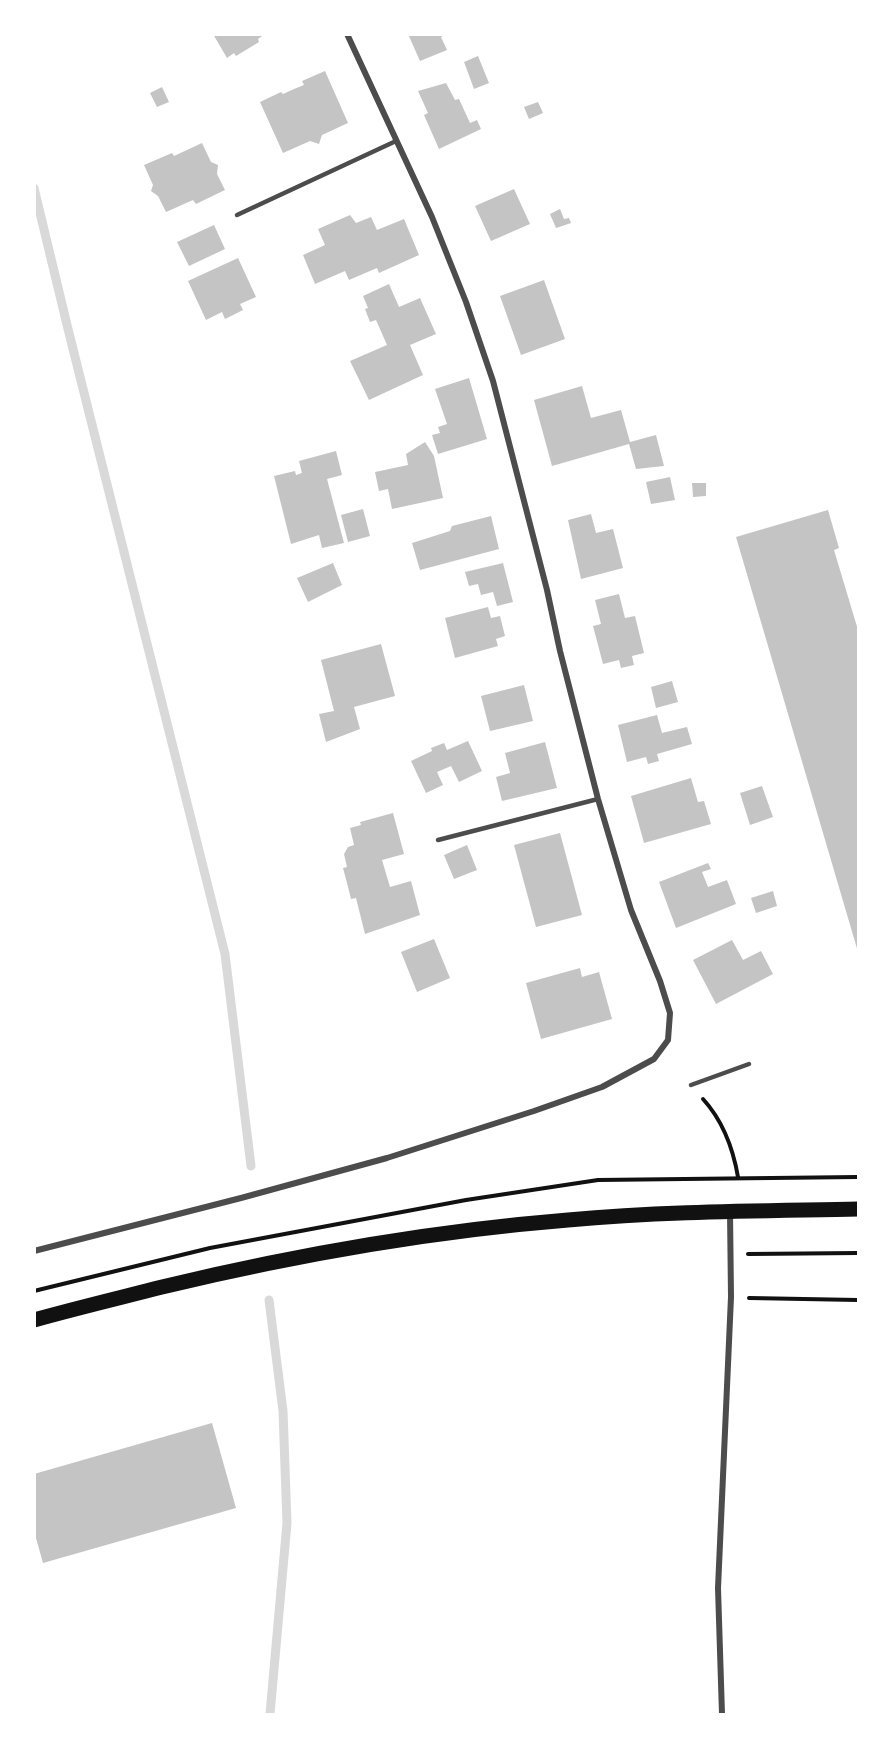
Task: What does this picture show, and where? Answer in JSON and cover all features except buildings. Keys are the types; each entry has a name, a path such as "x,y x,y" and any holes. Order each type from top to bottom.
{"main road":[{"path":"34,1320 236,1269 416,1237 570,1219 858,1209"}],"street":[{"path":"34,1251 387,1158 602,1087 654,1059 668,1040 670,1014 660,981 631,910 598,799 560,651 548,590 492,381 466,302 432,217 347,34"},
{"path":"722,1714 718,1588 731,1297 730,1212"}],"lane":[{"path":"237,215 396,141"},
{"path":"438,840 598,799"},
{"path":"691,1085 748,1064"}],"path":[{"path":"691,1085 715,1112 734,1154 738,1177 858,1177"},
{"path":"730,1254 858,1252"},
{"path":"731,1297 858,1300"}],"waterway":[{"path":"34,188 225,954 251,1166"},
{"path":"269,1300 283,1411 287,1523 270,1714"}]}
